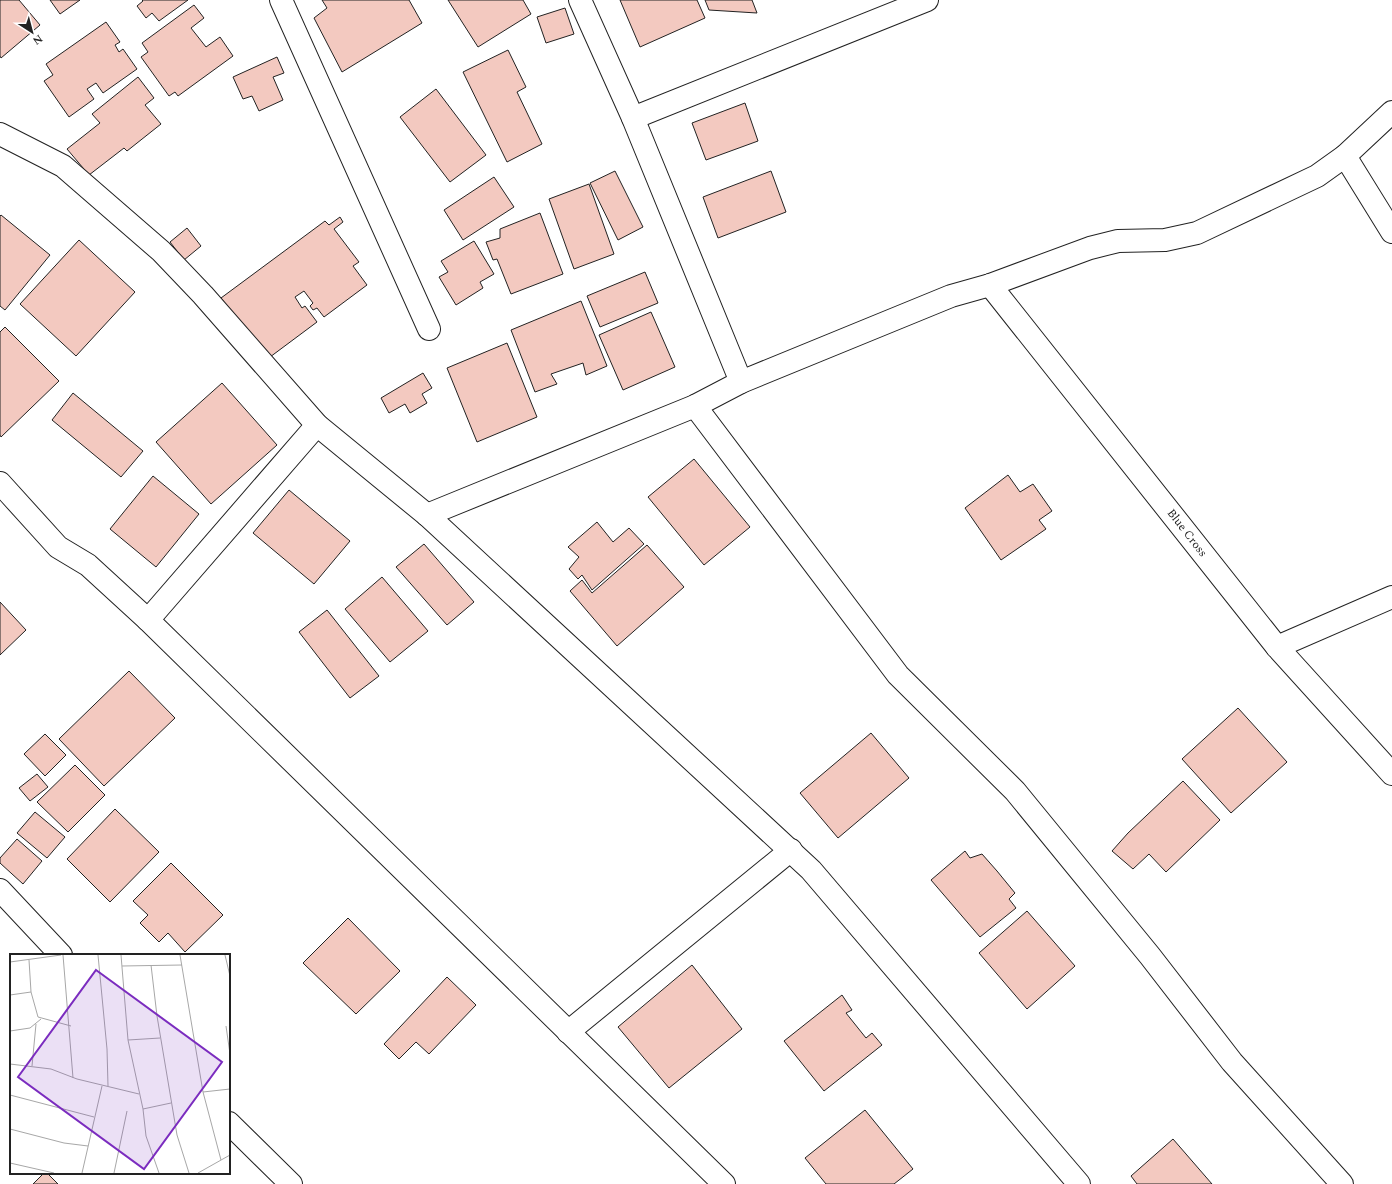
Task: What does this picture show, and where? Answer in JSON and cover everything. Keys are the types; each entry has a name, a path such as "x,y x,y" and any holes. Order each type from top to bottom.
{"street":[{"path":"280,0 429,329"},
{"path":"580,0 633,118 741,382"},
{"path":"633,118 927,0"},
{"path":"427,515 695,406 741,382 951,296 990,285 1090,248 1118,241 1165,240 1197,232 1318,176 1345,156 1392,112"},
{"path":"0,134 63,166 160,252 203,296 317,425 427,515 791,850 811,870 1078,1184"},
{"path":"1345,156 1392,232"},
{"name":"Blue Cross","path":"990,285 1277,647 1392,774"},
{"path":"695,406 898,675 1014,791 1150,956 1232,1062 1342,1184"},
{"path":"148,620 317,425"},
{"path":"0,483 58,547 88,565 148,620 724,1184"},
{"path":"1277,647 1392,597"},
{"path":"568,1032 791,850"},
{"path":"0,890 60,954"},
{"path":"230,1124 291,1184"}],"building":[{"path":"0,0 19,0 40,25 1,58 0,56"},
{"path":"50,0 80,0 60,14"},
{"path":"142,0 188,0 159,21 152,13 146,18 137,6 143,1"},
{"path":"322,0 409,0 422,23 342,72 314,18 327,8"},
{"path":"448,0 523,0 531,14 478,47"},
{"path":"620,0 697,0 705,18 640,47"},
{"path":"705,0 752,0 757,13 709,10"},
{"path":"194,5 204,18 191,28 206,47 220,37 233,56 178,96 175,92 169,96 141,57 148,52 142,43"},
{"path":"565,8 574,34 546,43 537,17"},
{"path":"106,22 120,42 115,45 119,52 123,49 137,69 103,93 96,83 87,89 94,99 69,117 44,81 53,75 46,64"},
{"path":"508,50 526,87 517,92 542,144 507,162 463,72"},
{"path":"277,57 284,73 273,77 283,100 259,111 252,96 243,99 233,77"},
{"path":"138,77 154,98 145,105 161,124 127,151 124,148 89,175 67,149 100,123 92,114"},
{"path":"436,89 486,155 450,182 400,117"},
{"path":"745,103 758,141 706,160 692,123"},
{"path":"615,171 643,227 618,240 590,183"},
{"path":"771,171 786,212 718,238 703,197"},
{"path":"494,177 514,207 463,240 444,210"},
{"path":"589,184 614,254 574,269 549,199"},
{"path":"540,213 563,274 511,294 497,259 493,260 486,242 500,238 500,229"},
{"path":"1,215 50,255 5,310 0,306"},
{"path":"340,217 343,222 334,229 359,262 353,266 367,285 324,317 317,308 313,310 310,306 313,303 304,291 295,297 302,308 305,306 317,322 266,360 221,298 325,221 329,225"},
{"path":"187,228 201,246 184,260 170,242"},
{"path":"79,240 135,292 76,356 20,304"},
{"path":"474,241 494,274 480,282 483,288 456,305 439,277 448,272 441,261"},
{"path":"645,272 658,303 600,327 587,296"},
{"path":"581,301 607,366 586,375 583,363 551,374 557,384 535,392 511,330"},
{"path":"651,312 675,367 623,390 599,335"},
{"path":"5,327 59,381 1,437 0,332"},
{"path":"507,343 537,417 477,442 447,368"},
{"path":"423,373 432,388 422,394 427,403 410,413 405,404 389,413 381,398"},
{"path":"222,383 277,445 211,504 156,442"},
{"path":"73,393 143,451 121,477 52,420"},
{"path":"694,459 750,527 704,565 648,497"},
{"path":"1008,475 1020,492 1033,484 1052,511 1039,520 1046,529 1001,560 965,508"},
{"path":"153,476 199,514 156,567 110,529"},
{"path":"289,490 350,541 314,584 253,533"},
{"path":"597,522 613,542 629,528 644,544 592,590 582,575 578,579 569,569 579,557 568,547"},
{"path":"424,544 474,602 447,625 396,567"},
{"path":"647,545 684,587 617,646 570,591 582,580 592,593"},
{"path":"382,577 428,631 390,662 345,609"},
{"path":"0,602 26,630 0,655"},
{"path":"327,610 379,676 350,698 299,632"},
{"path":"129,671 175,718 104,786 59,739"},
{"path":"1238,708 1287,762 1231,813 1182,759"},
{"path":"871,733 909,778 838,838 800,793"},
{"path":"45,734 66,755 45,776 24,754"},
{"path":"75,765 105,795 68,832 37,802"},
{"path":"37,774 48,787 30,801 19,788"},
{"path":"1183,781 1220,820 1166,872 1149,854 1133,869 1112,851 1128,833"},
{"path":"115,809 159,852 110,902 67,859"},
{"path":"35,812 65,837 47,858 17,833"},
{"path":"17,839 42,861 23,884 0,863 0,858"},
{"path":"965,851 970,858 982,854 1015,893 1009,899 1016,908 980,937 931,880"},
{"path":"171,863 223,915 185,952 168,933 159,942 140,923 148,915 133,901"},
{"path":"1027,911 1075,966 1027,1009 979,953"},
{"path":"348,918 400,971 356,1014 303,963"},
{"path":"692,965 742,1029 669,1088 618,1027"},
{"path":"447,977 476,1005 429,1054 416,1042 399,1059 384,1044"},
{"path":"842,995 852,1010 846,1013 866,1038 872,1033 882,1045 824,1091 784,1041"},
{"path":"865,1110 913,1169 894,1184 826,1184 805,1158"},
{"path":"1173,1139 1212,1184 1137,1184 1131,1176"},
{"path":"43,1174 48,1174 58,1184 33,1184"}]}
